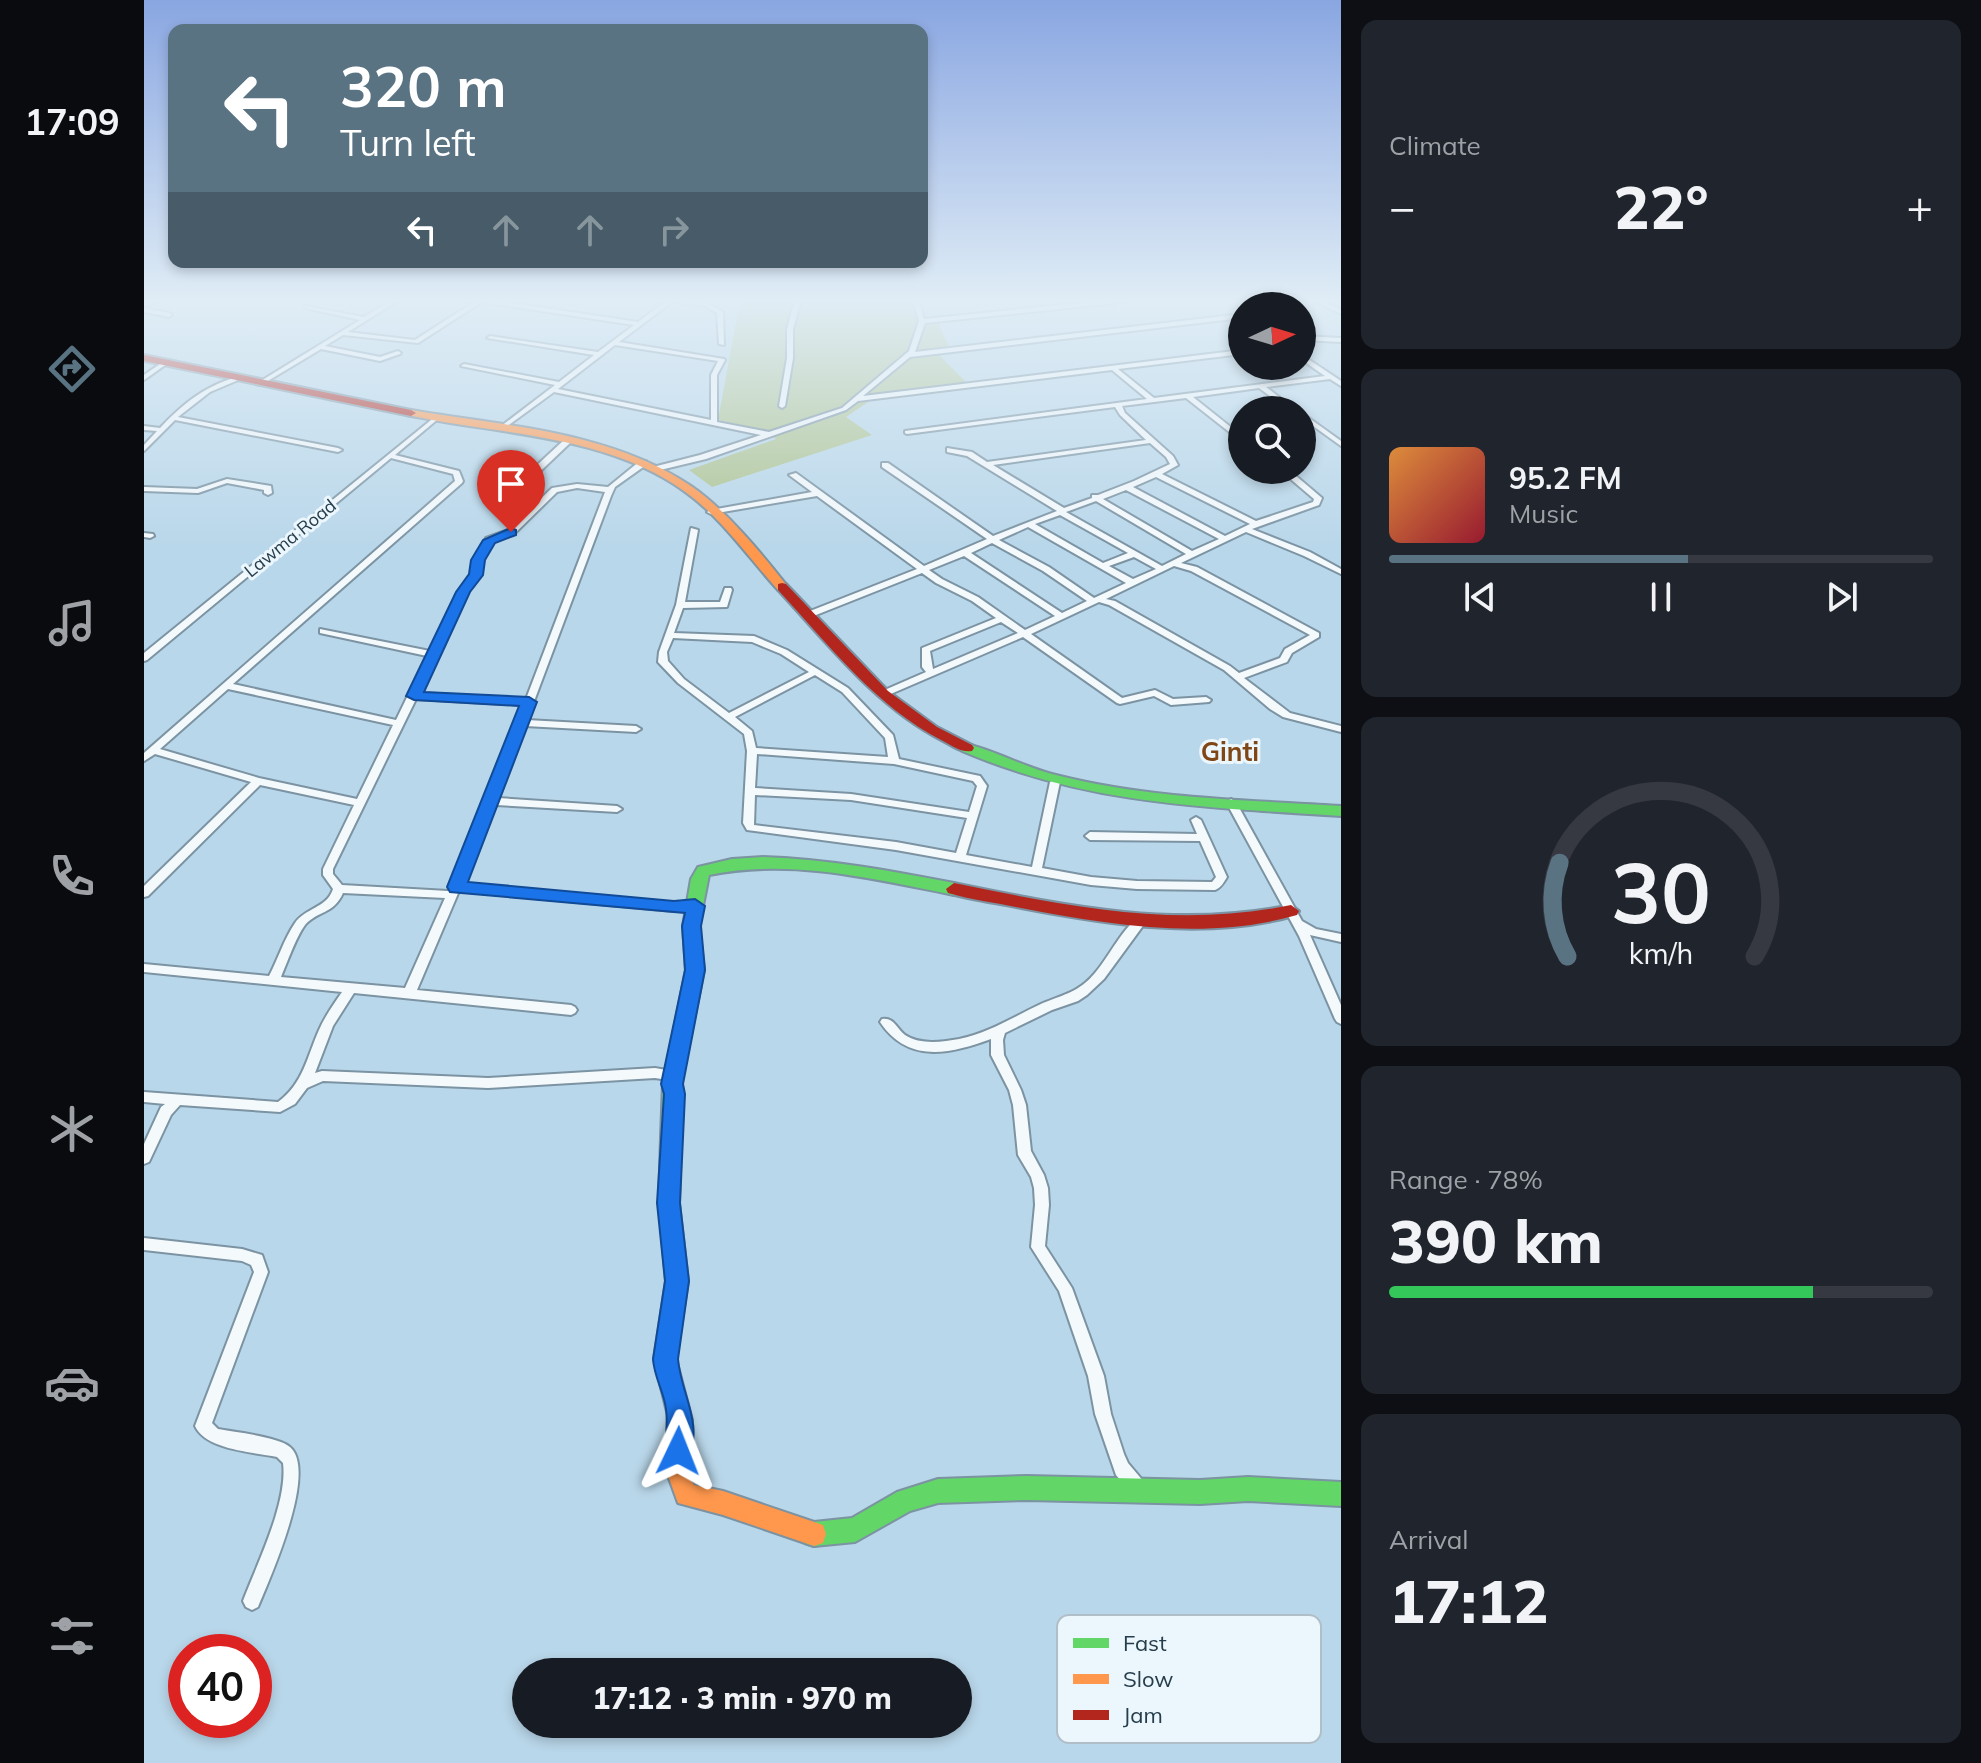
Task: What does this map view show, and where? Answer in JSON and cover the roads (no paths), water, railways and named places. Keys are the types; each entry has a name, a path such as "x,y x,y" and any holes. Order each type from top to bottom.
{"main road":[{"path":"243,382 502,428 650,466 678,480 883,694 905,713 960,747 1055,782 1341,811"},
{"path":"1294,917 1183,922 1141,920 1061,910 871,871 799,864 727,864 711,867 699,879 691,926 695,970 674,1076 669,1203 674,1230 676,1296 665,1359 666,1371 680,1410 676,1475 686,1495 723,1503 809,1534 855,1530 905,1500 938,1491 1027,1488 1140,1491 1248,1489 1341,1494"}],"street":[{"path":"144,449 174,418 220,382"},
{"path":"552,382 561,384"},
{"path":"714,382 714,422"},
{"path":"782,406 786,382"},
{"path":"339,889 328,875 328,869 463,592 476,575 478,560 489,540 511,532 555,490 577,486 610,490 650,466 837,413 876,382"},
{"path":"857,399 990,382"},
{"path":"1131,382 1151,399"},
{"path":"907,432 1289,382"},
{"path":"502,428 561,384"},
{"path":"1260,386 1274,396"},
{"path":"553,390 771,434"},
{"path":"1187,395 1228,429"},
{"path":"808,615 1095,497 1127,487 1174,463 1122,414 1118,405"},
{"path":"174,418 338,450"},
{"name":"Lawma Road","path":"144,658 436,418"},
{"path":"1316,425 1341,444"},
{"path":"144,428 162,430"},
{"path":"985,464 1151,441"},
{"path":"525,481 566,443"},
{"path":"950,450 969,454 1162,569"},
{"path":"144,758 459,481 456,473 390,456"},
{"path":"885,465 993,540 1095,600 1112,603 1161,630 1237,677 1282,713 1341,729"},
{"path":"1156,474 1256,524"},
{"path":"793,475 924,569 1002,618 1120,701 1155,693 1171,702 1206,700"},
{"path":"144,489 198,491 227,481 266,487 268,493"},
{"path":"883,694 1024,634 1256,524 1317,501 1314,493 1302,484"},
{"path":"1127,487 1225,539"},
{"path":"409,994 492,801 610,490"},
{"path":"711,512 820,493"},
{"path":"1095,497 1193,555"},
{"path":"1030,525 1133,583"},
{"path":"1246,529 1339,570"},
{"path":"694,530 680,605 663,662 681,681 749,733 752,751 748,823 757,830 896,846 1137,885 1215,886 1222,877 1196,820"},
{"path":"965,553 1061,616"},
{"path":"1103,566 1133,554"},
{"path":"1175,563 1194,569 1316,635 1288,651 1284,660 1237,677"},
{"path":"680,605 724,605 728,590"},
{"path":"931,674 925,650 965,636 971,630 1002,618"},
{"path":"323,631 434,655"},
{"path":"670,635 754,639 772,646 845,690 885,731 892,744 894,761"},
{"path":"730,716 815,672"},
{"path":"228,686 398,723"},
{"path":"414,696 529,702"},
{"path":"521,723 636,729"},
{"path":"153,750 258,781 358,803"},
{"path":"752,751 894,761 976,778 982,786 960,857"},
{"path":"144,893 258,781"},
{"path":"1036,871 1055,782"},
{"path":"750,791 851,797 973,816"},
{"path":"492,801 617,809"},
{"path":"1231,802 1294,917 1341,1019"},
{"path":"1090,836 1204,838"},
{"path":"339,889 455,891 695,906"},
{"path":"274,979 300,924 305,918 329,906 339,889"},
{"path":"1294,917 1313,932 1341,938"},
{"path":"886,1022 894,1035 928,1047 949,1046 999,1032 1083,992 1106,968 1141,920"},
{"path":"144,968 228,979 274,979 571,1010"},
{"path":"144,1097 280,1107 291,1100 318,1070 328,1024 351,988"},
{"path":"999,1032 995,1046 997,1057 1021,1104 1023,1151 1038,1176 1040,1187 1042,1216 1038,1247 1065,1288 1096,1376 1103,1414 1116,1455 1122,1469 1140,1491"},
{"path":"318,1070 488,1083 655,1073 674,1076"},
{"path":"144,1158 166,1111 177,1100"},
{"path":"144,1244 242,1255 257,1260 259,1264 261,1272 203,1426 214,1436 279,1449 290,1459 292,1469 287,1497 252,1601"}],"district":[{"name":"Ginti","path":"1230,751"}]}
